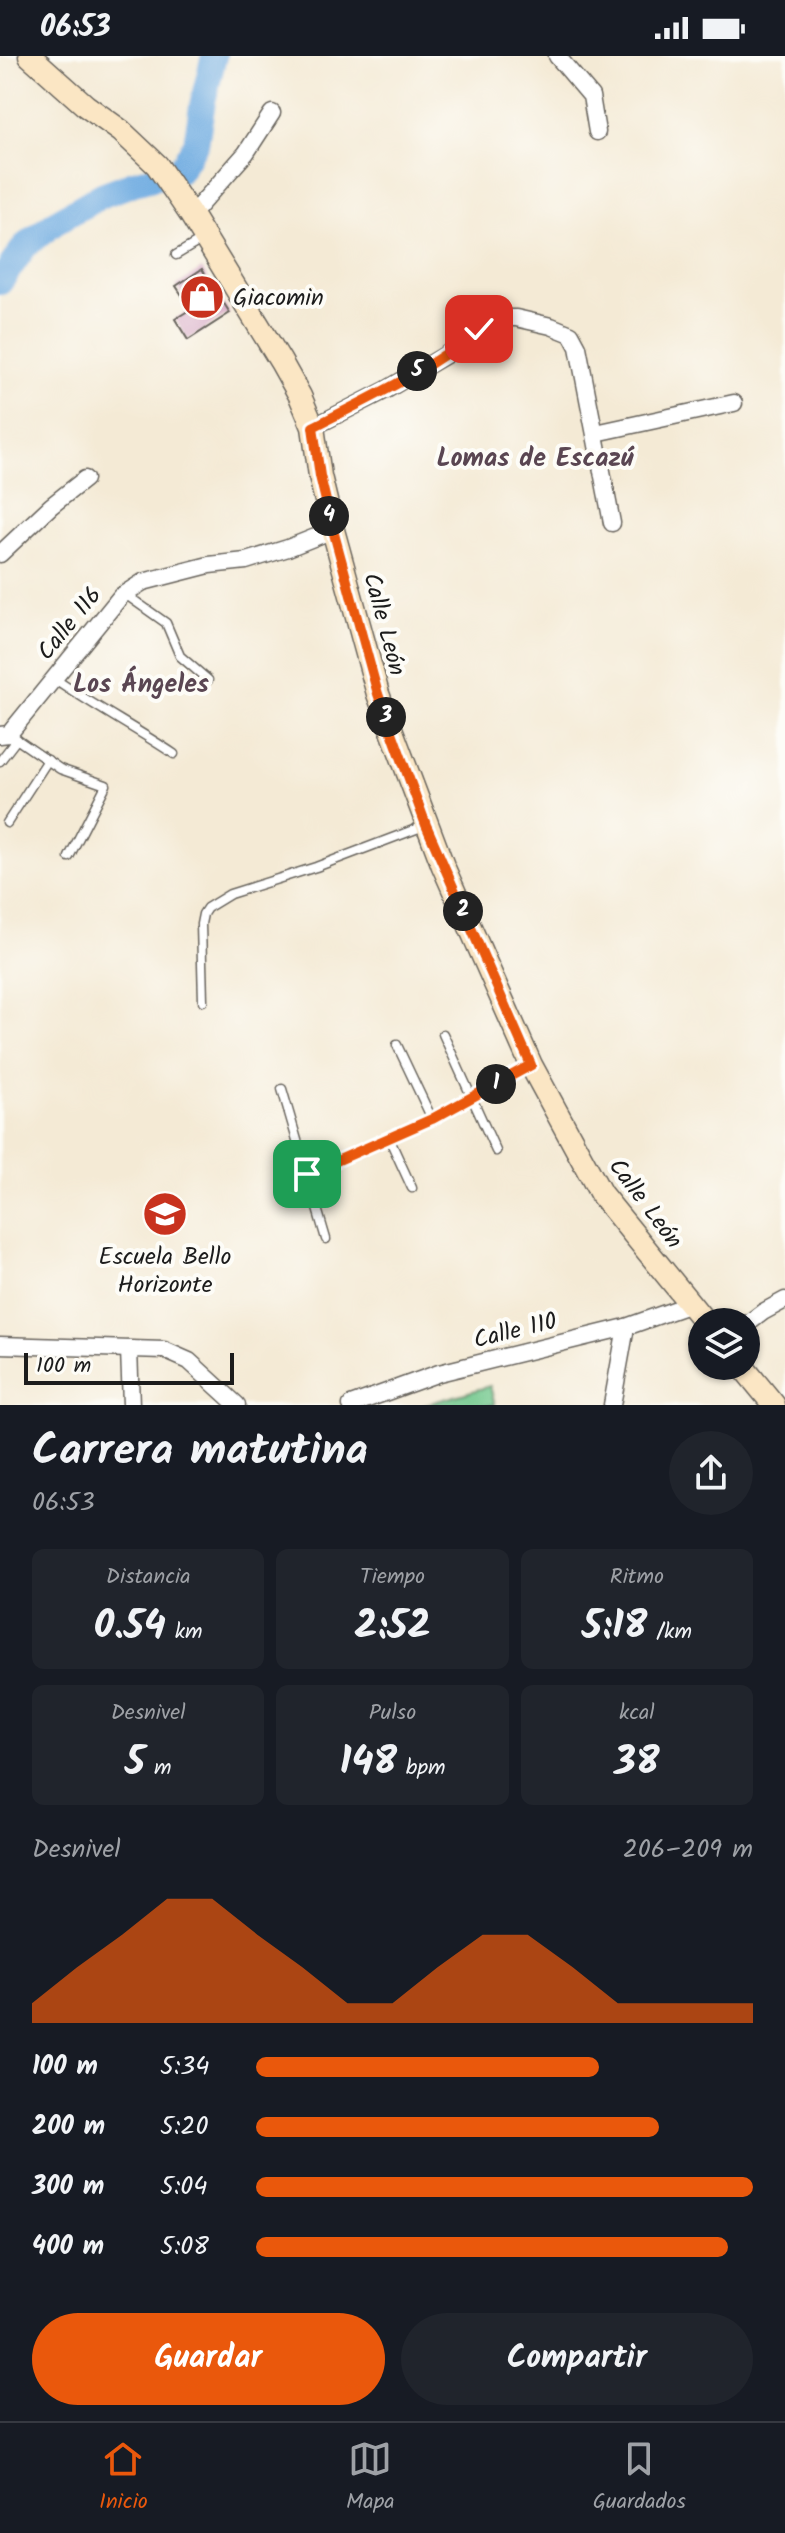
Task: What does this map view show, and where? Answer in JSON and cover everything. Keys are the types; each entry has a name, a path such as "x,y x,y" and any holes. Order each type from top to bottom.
{"main road":[{"name":"Calle León","path":"30,56 157,165 281,362 313,427 320,476 333,530 378,694 426,825 531,1065 601,1194 694,1308"},
{"path":"753,1380 774,1405"}],"street":[{"path":"557,56 591,96 597,132"},
{"path":"191,215 246,153 272,113"},
{"path":"313,427 386,390 454,350 496,318 516,318 551,326 571,334 578,347 612,523"},
{"path":"596,433 734,403"},
{"path":"0,554 85,479"},
{"name":"Calle 116","path":"9,736 124,594 143,582 209,565 246,561 333,530"},
{"path":"760,1314 785,1300"},
{"name":"Calle 110","path":"351,1405 439,1373 626,1327 691,1304"},
{"path":"612,1405 626,1327"},
{"path":"0,1345 164,1350 189,1361 237,1405"},
{"path":"129,1349 131,1405"}],"lane":[{"path":"176,255 204,239"},
{"path":"124,594 166,623 180,656 208,680"},
{"path":"55,679 98,709 174,754"},
{"path":"0,761 9,736 60,769 106,785 69,857"},
{"path":"7,823 48,760"},
{"path":"203,1001 201,924 203,914 214,902 426,825"},
{"path":"443,1034 496,1151"},
{"path":"397,1045 432,1119"},
{"path":"307,1174 432,1119 531,1065"},
{"path":"282,1089 326,1239"},
{"path":"389,1138 412,1188"}],"green space":[{"path":"490,1386 495,1405 423,1405"}],"building":[{"name":"Giacomin","path":"202,269 230,313 188,340 175,319 191,309 176,286"}],"waterway":[{"path":"0,282 25,246 57,221 102,195 179,171 196,143 214,56"}],"place":[{"name":"Giacomin","path":"202,297"},
{"name":"Escuela Bello Horizonte","path":"165,1214"}],"district":[{"name":"Lomas de Escazú","path":"535,457"},
{"name":"Los Ángeles","path":"141,683"}],"route":[{"path":"307,1174 432,1119 531,1065 426,825 378,694 333,530 320,476 313,427 386,390 454,350 479,329"}]}
